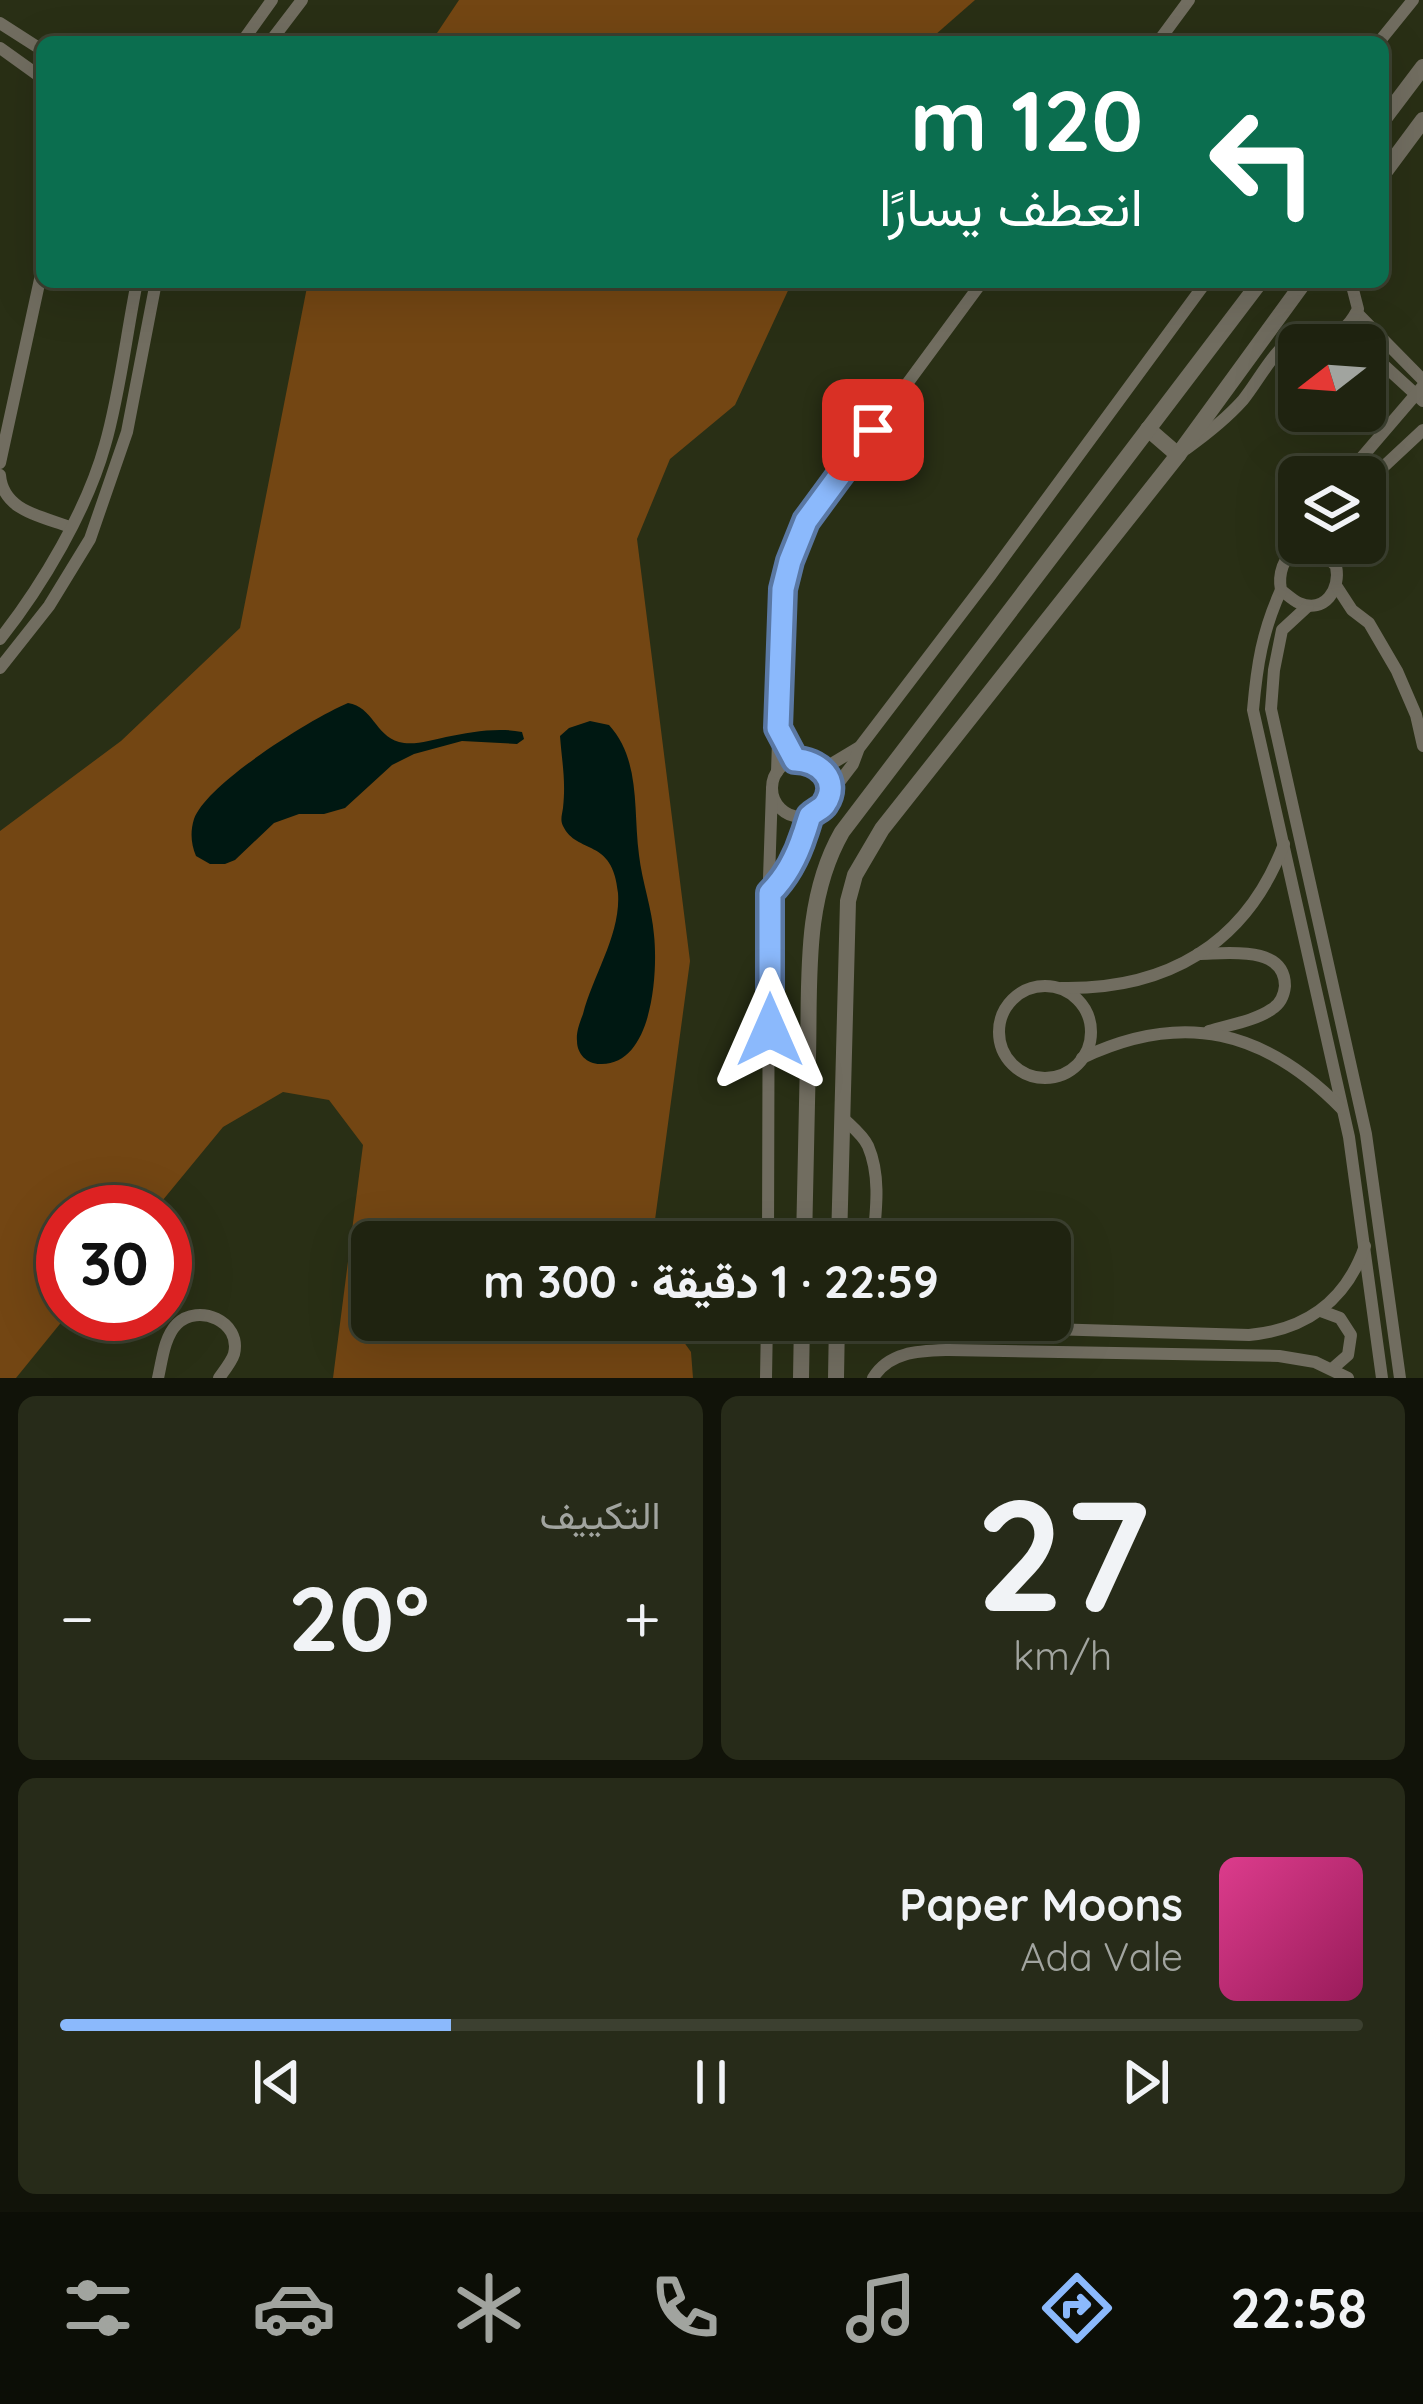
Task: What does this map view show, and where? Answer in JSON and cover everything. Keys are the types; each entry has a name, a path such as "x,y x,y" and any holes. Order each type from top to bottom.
{"street":[{"path":"246,36 272,0"},
{"path":"275,36 302,0"},
{"path":"1162,36 1189,0"},
{"path":"1384,36 1413,0"},
{"path":"0,23 36,46"},
{"path":"0,49 36,74"},
{"path":"1389,114 1417,87 1423,67"},
{"path":"1389,166 1423,120"},
{"path":"0,463 38,288"},
{"path":"0,639 24,609 92,487 106,441 136,288"},
{"path":"0,668 49,606 90,539 127,431 155,288"},
{"path":"768,1221 772,789 777,772 783,589 806,521 978,288"},
{"path":"772,789 778,806 792,816 810,816 825,805 859,748 1201,288"},
{"path":"805,1221 811,950 820,881 832,849 1255,288"},
{"path":"840,1221 848,901 855,875 882,829 1178,455 1300,288"},
{"path":"1347,324 1357,313 1353,288"},
{"path":"1357,313 1421,390"},
{"path":"1178,455 1228,416 1278,355"},
{"path":"1386,363 1421,390"},
{"path":"1363,456 1421,390"},
{"path":"1148,429 1178,455"},
{"path":"1386,464 1423,430"},
{"path":"0,475 7,498 16,507 70,526"},
{"path":"1284,564 1281,590 1265,625 1256,667 1253,710 1343,1110 1382,1378"},
{"path":"1336,566 1336,587 1352,610 1369,623 1397,670 1423,746"},
{"path":"1281,590 1308,606 1325,602 1336,587"},
{"path":"1308,606 1282,630 1271,710 1366,1134 1400,1378"},
{"path":"778,728 795,760"},
{"path":"824,770 859,748"},
{"path":"777,772 795,760 808,760 824,770 830,794"},
{"path":"770,893 782,881 810,816"},
{"path":"1061,988 1083,1006 1089,1018 1088,1046 1072,1069 1059,1076 1030,1076 1007,1058 999,1031 1001,1016 1019,993 1032,987 1133,983 1167,972 1226,932 1270,875 1284,843"},
{"path":"1198,954 1270,958 1285,980 1284,993 1268,1012 1202,1033"},
{"path":"1082,1058 1140,1036 1202,1033 1262,1048 1314,1081 1343,1110"},
{"path":"842,1117 867,1143 878,1195 875,1221"},
{"path":"1071,1330 1274,1333 1321,1311 1350,1277 1365,1245"},
{"path":"1321,1311 1340,1318 1351,1335 1348,1355 1332,1369"},
{"path":"158,1378 172,1329 200,1313 214,1316 234,1340 234,1354 219,1378"},
{"path":"1376,1333 1395,1331"},
{"path":"766,1341 766,1378"},
{"path":"801,1378 802,1341"},
{"path":"836,1378 837,1341"},
{"path":"872,1378 917,1341"},
{"path":"945,1341 949,1350"},
{"path":"908,1352 1279,1356 1332,1369 1348,1378"}],"shaded area":[{"path":"459,0 975,0 934,36 435,36"},
{"path":"307,288 789,288 735,405 670,459 637,539 690,961 655,1221 353,1221 363,1145 329,1100 283,1092 223,1127 175,1185 36,1185 36,1341 46,1341 16,1378 0,1378 0,831 121,741 240,628"},
{"path":"351,1238 351,1341 683,1341 691,1352 693,1378 333,1378"}],"water":[{"path":"348,703 399,742 494,730 522,732 524,739 517,744 462,741 414,754 392,765 345,808 299,814 274,823 235,860 210,864 196,856 194,819 218,788 287,737"},
{"path":"590,721 609,725 631,770 655,951 653,993 641,1034 618,1061 600,1064 581,1054 577,1034 611,939 618,893 609,863 569,835 561,820 560,736"}],"route":[{"path":"770,1030 770,893 782,881 810,816 825,805 830,794 824,770 808,760 795,760 778,728 783,589 806,521 873,430"}]}
